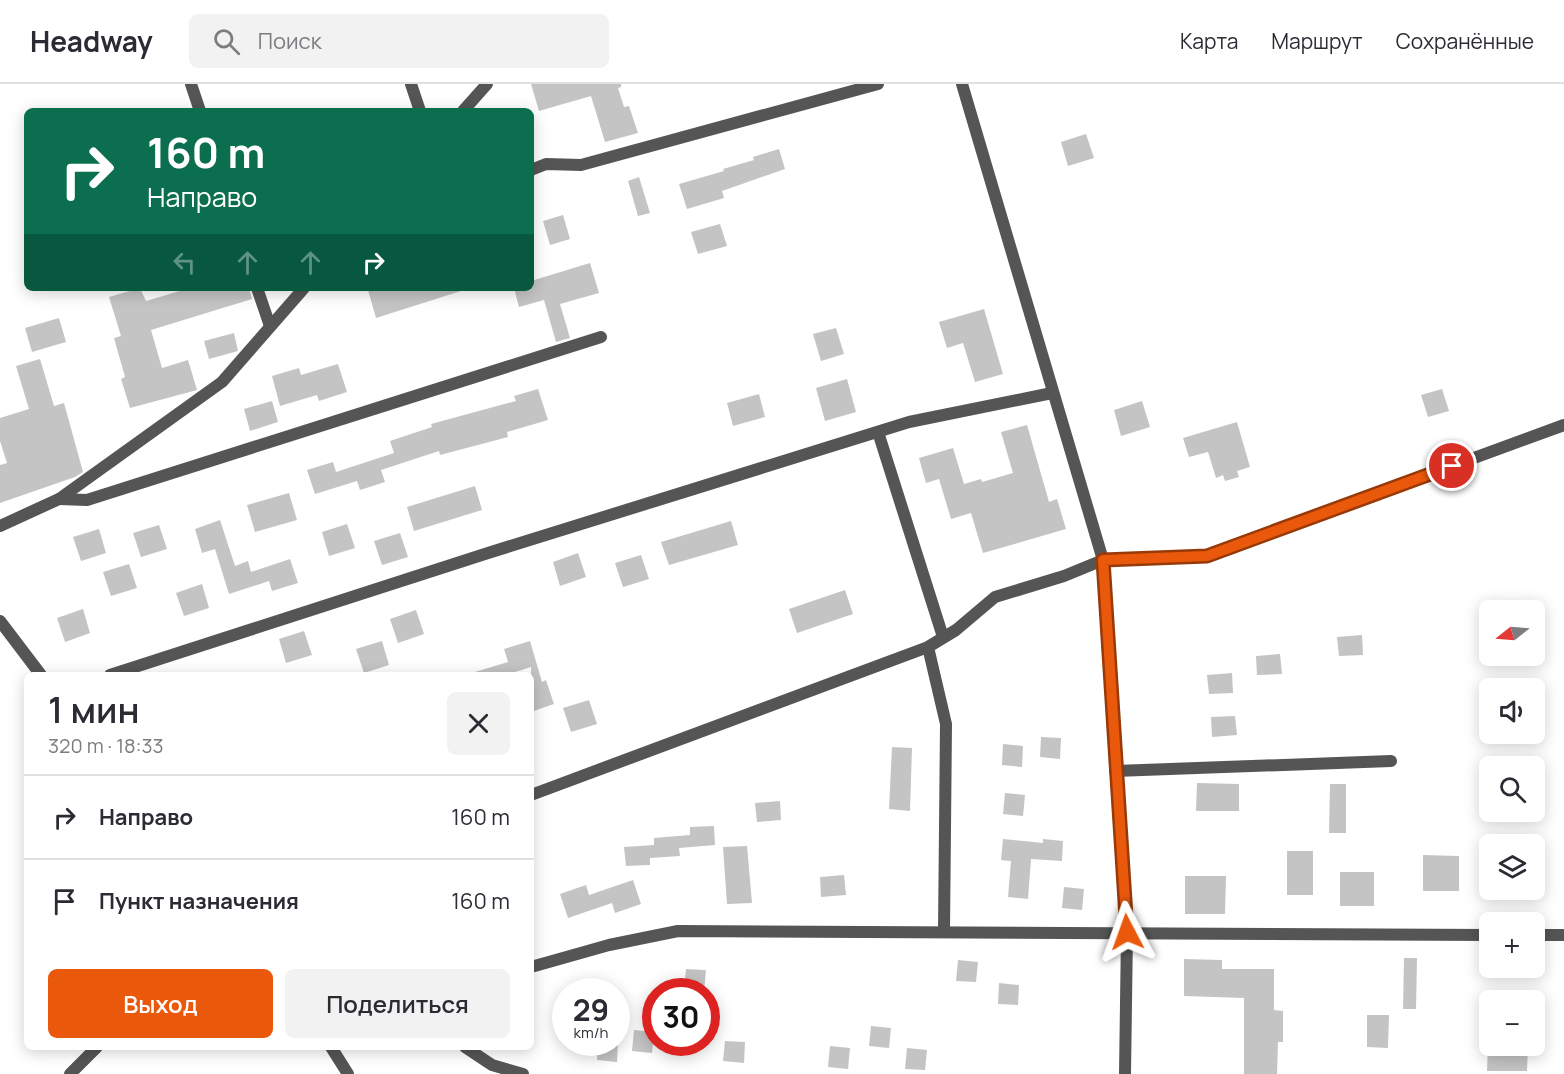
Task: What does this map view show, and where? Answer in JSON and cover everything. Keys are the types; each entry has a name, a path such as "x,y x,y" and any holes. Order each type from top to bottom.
{"street":[{"path":"191,84 199,108"},
{"path":"411,84 419,108"},
{"path":"466,108 487,84"},
{"path":"534,169 546,164 581,165 878,84"},
{"path":"963,84 1052,393 1103,560 1127,932 1125,1074"},
{"path":"258,291 270,326"},
{"path":"0,526 59,499 222,382 301,291"},
{"path":"59,499 87,500 602,337"},
{"path":"119,672 488,553 909,422 1052,393"},
{"path":"534,794 928,647 957,630 995,597 1064,576 1103,560 1207,556 1564,425"},
{"path":"878,432 943,637"},
{"path":"0,621 39,672"},
{"path":"928,647 946,724 944,931"},
{"path":"1115,771 1391,760"},
{"path":"534,966 609,945 678,931 1479,935"},
{"path":"1545,935 1564,935"},
{"path":"70,1074 94,1050"},
{"path":"333,1050 348,1074"},
{"path":"470,1050 492,1065 523,1074"}],"building":[{"path":"531,84 621,84 618,88 624,107 629,106 638,133 605,142 591,96 539,111"},
{"path":"1086,134 1094,158 1068,166 1061,142"},
{"path":"779,149 785,169 722,191 724,198 687,209 679,184 724,171 723,169 754,160 753,157"},
{"path":"639,177 650,213 638,216 628,181"},
{"path":"563,215 570,239 550,245 543,221"},
{"path":"720,224 727,246 698,254 691,232"},
{"path":"590,263 599,293 560,304 570,338 556,342 544,300 519,307 515,291 534,291 534,280"},
{"path":"130,291 141,291 146,301 180,291 250,291 252,299 151,330 162,368 188,360 197,390 130,408 121,379 125,377 114,338 121,336 109,297"},
{"path":"368,291 461,291 376,318"},
{"path":"984,309 1003,374 975,382 963,343 947,348 939,322"},
{"path":"59,318 66,342 32,352 25,328"},
{"path":"836,328 844,354 821,361 813,334"},
{"path":"234,333 238,351 209,359 204,341"},
{"path":"40,359 54,406 64,403 83,472 75,477 0,503 0,465 7,463 0,441 0,418 29,409 16,366"},
{"path":"338,364 347,392 319,401 317,395 280,406 272,376 299,368 301,375"},
{"path":"847,379 856,412 825,421 816,388"},
{"path":"538,389 548,420 507,432 508,437 440,455 439,451 381,470 385,482 360,490 357,481 315,494 307,470 333,462 336,472 394,453 390,441 432,427 431,424 516,401 514,396"},
{"path":"1442,389 1449,411 1428,417 1421,395"},
{"path":"759,394 765,417 733,426 727,403"},
{"path":"272,401 278,422 250,431 244,409"},
{"path":"1142,401 1150,427 1121,436 1114,410"},
{"path":"1237,422 1250,467 1237,471 1239,477 1225,481 1223,475 1216,478 1208,452 1189,457 1183,438"},
{"path":"1027,425 1049,502 1057,499 1066,529 983,553 971,513 951,519 939,479 926,483 919,458 953,448 964,484 981,479 982,482 1013,473 1001,432"},
{"path":"475,486 482,510 414,531 407,507"},
{"path":"289,493 297,520 255,532 247,505"},
{"path":"220,520 235,566 248,561 251,572 290,559 298,583 272,591 269,581 229,594 215,549 202,553 195,529"},
{"path":"731,521 738,545 669,565 661,542"},
{"path":"347,524 355,548 329,556 322,532"},
{"path":"159,525 167,549 141,557 133,533"},
{"path":"99,529 106,553 81,561 73,537"},
{"path":"400,533 408,557 382,565 374,541"},
{"path":"578,553 586,577 560,586 553,562"},
{"path":"641,555 649,579 623,587 615,563"},
{"path":"129,564 137,588 111,596 103,572"},
{"path":"202,584 209,608 184,616 176,593"},
{"path":"845,590 853,614 797,633 789,609"},
{"path":"83,609 90,633 65,642 57,618"},
{"path":"416,610 424,634 398,643 390,619"},
{"path":"304,631 312,655 286,663 279,639"},
{"path":"1362,635 1363,655 1339,656 1337,637"},
{"path":"382,641 389,665 364,672 356,649"},
{"path":"530,641 542,682 546,680 554,704 534,711 534,672 531,672 531,667 515,672 475,672 508,662 504,649"},
{"path":"1280,654 1282,674 1257,675 1256,656"},
{"path":"1232,673 1233,693 1209,694 1207,675"},
{"path":"589,700 597,724 571,732 563,708"},
{"path":"1235,716 1237,735 1212,737 1211,717"},
{"path":"1041,737 1061,738 1060,759 1040,757"},
{"path":"1003,744 1023,746 1022,767 1002,765"},
{"path":"892,747 912,748 910,811 889,809"},
{"path":"1197,783 1239,784 1239,811 1196,811"},
{"path":"1330,784 1346,784 1346,833 1329,833"},
{"path":"1005,793 1025,795 1023,816 1003,814"},
{"path":"780,801 781,820 757,822 755,803"},
{"path":"714,826 715,845 679,848 680,856 650,858 650,865 626,866 624,847 654,845 654,838 690,835 690,827"},
{"path":"1003,839 1043,843 1043,839 1063,841 1062,861 1031,859 1028,899 1008,897 1011,861 1001,860"},
{"path":"747,846 752,903 727,904 723,847"},
{"path":"1287,851 1313,851 1313,895 1287,895"},
{"path":"1423,855 1459,856 1459,891 1423,891"},
{"path":"1340,872 1374,872 1374,906 1340,906"},
{"path":"844,875 846,895 821,897 820,877"},
{"path":"1185,876 1226,876 1225,914 1185,914"},
{"path":"633,880 641,904 615,913 612,903 568,918 560,894 586,885 589,895"},
{"path":"1064,887 1084,889 1082,910 1062,908"},
{"path":"1404,958 1417,958 1416,1009 1403,1009"},
{"path":"1184,959 1222,960 1222,969 1274,969 1274,1010 1283,1011 1283,1042 1278,1042 1277,1074 1244,1074 1244,998 1184,996"},
{"path":"958,960 978,962 976,982 956,981"},
{"path":"686,969 706,970 705,978 685,978"},
{"path":"999,983 1019,985 1018,1005 998,1004"},
{"path":"1367,1015 1389,1015 1388,1048 1367,1047"},
{"path":"871,1026 891,1028 889,1048 869,1046"},
{"path":"634,1030 642,1031 642,1052 632,1051"},
{"path":"725,1041 745,1042 744,1063 723,1061"},
{"path":"830,1046 850,1048 848,1069 828,1067"},
{"path":"907,1048 927,1050 925,1070 905,1069"},
{"path":"597,1056 617,1056 617,1062 597,1060"},
{"path":"1488,1056 1528,1056 1527,1071 1487,1071"}],"route":[{"path":"1127,932 1103,560 1207,556 1452,466"}]}
